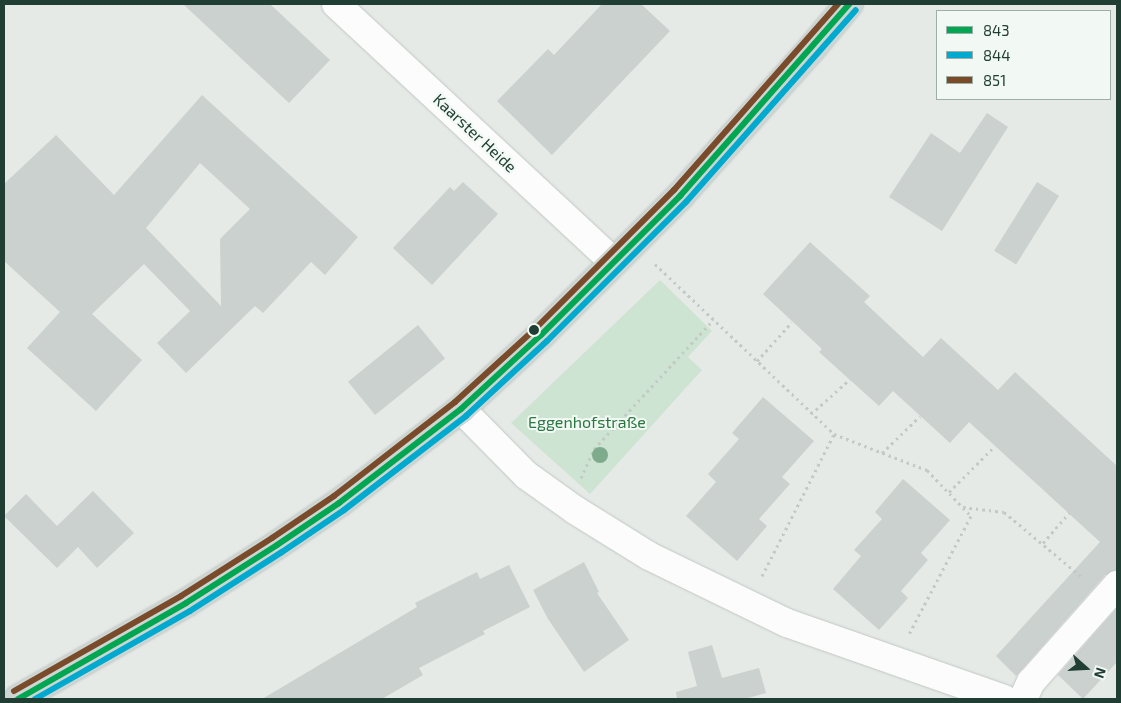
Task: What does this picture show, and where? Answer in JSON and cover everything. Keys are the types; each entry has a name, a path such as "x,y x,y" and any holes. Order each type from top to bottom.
{"main road":[{"path":"18,699 186,603 277,545 339,502 461,409 541,335 680,196 849,4"}],"street":[{"name":"Kaarster Heide","path":"336,4 614,262"},
{"path":"461,409 526,475 649,556 787,623 1004,699"},
{"path":"1023,699 1031,682 1111,591"}],"path":[{"path":"633,243 834,434 927,470 972,516 894,662"},
{"path":"563,501 579,484 594,450 713,320"},
{"path":"756,361 792,322"},
{"path":"811,414 850,379"},
{"path":"882,453 920,416"},
{"path":"748,604 834,434"},
{"path":"949,492 995,446"},
{"path":"962,507 1004,512 1043,543 1111,591"},
{"path":"1043,543 1069,513"}],"green space":[{"name":"Eggenhofstraße","path":"660,280 712,331 688,357 702,370 590,494 511,423"}],"building":[{"path":"183,4 270,4 330,60 289,103"},
{"path":"602,4 641,4 670,31 552,155 497,101 548,49 554,55"},
{"path":"202,95 358,237 325,275 311,262 263,313 255,306 186,373 157,343 190,311 144,264 92,314 142,360 96,411 27,348 60,312 4,261 4,184 56,135 114,195","holes":["200,163 250,209 220,239 221,306 146,228"]},
{"path":"987,113 1008,127 942,231 889,197 931,133 960,153"},
{"path":"463,182 498,214 432,285 393,248 450,187 454,191"},
{"path":"1037,182 1059,196 1016,264 994,251"},
{"path":"810,242 870,296 864,302 923,357 941,338 998,390 1015,372 1117,466 1117,570 1105,575 1016,676 996,656 1100,542 969,422 950,443 893,391 879,406 819,352 822,349 763,294"},
{"path":"418,325 445,358 375,415 348,382"},
{"path":"763,397 814,441 782,477 790,484 759,519 767,526 737,561 686,516 716,482 708,474 739,439 732,433"},
{"path":"903,479 950,520 921,553 928,560 901,591 908,598 879,630 833,589 861,556 854,550 882,519 875,512"},
{"path":"93,491 134,533 97,568 78,547 57,568 4,516 26,494 57,526"},
{"path":"584,562 599,592 597,593 629,640 584,672 548,619 533,590"},
{"path":"509,565 530,607 483,631 485,634 419,668 423,675 382,699 262,699 417,607 415,603 477,572 480,579"},
{"path":"1117,608 1117,662 1083,699 1058,675"},
{"path":"712,645 722,678 759,668 766,693 745,699 677,699 676,692 697,686 688,652"}],"transit line":[{"name":"851","path":"14,691 181,596 272,538 334,496 455,402 535,329 674,190 838,4"},
{"name":"843","path":"18,699 186,603 277,545 339,503 461,409 541,335 680,196 849,4"},
{"name":"844","path":"35,699 190,611 282,552 344,510 466,416 547,341 686,202 856,10"}]}
